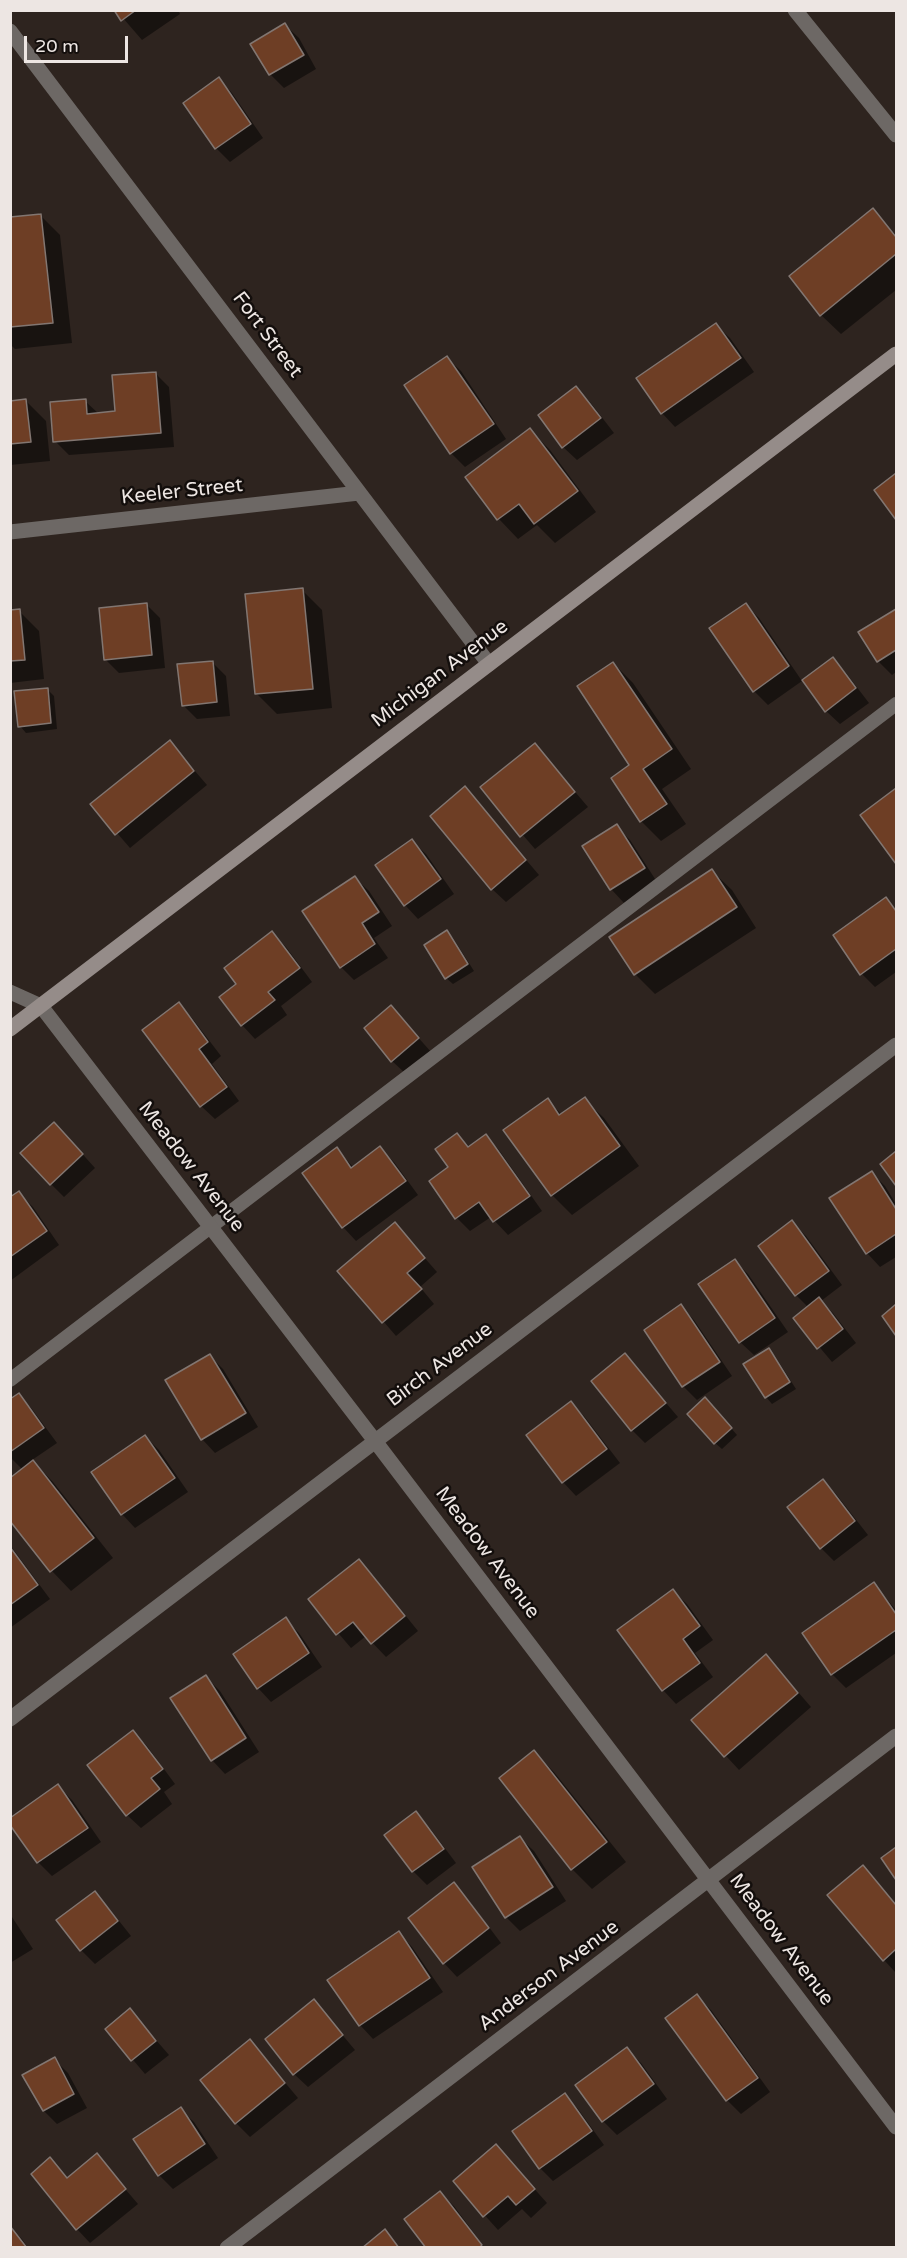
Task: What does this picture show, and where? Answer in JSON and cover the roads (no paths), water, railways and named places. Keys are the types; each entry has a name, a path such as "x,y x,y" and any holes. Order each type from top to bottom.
{"street":[{"path":"795,10 897,135"},
{"name":"Fort Street","path":"10,31 119,172 489,664"},
{"name":"Michigan Avenue","path":"10,1029 897,354"},
{"name":"Keeler Street","path":"10,532 359,493"},
{"path":"10,992 41,1006"},
{"name":"Meadow Avenue","path":"41,1006 897,2127"},
{"name":"Birch Avenue","path":"10,1719 897,1045"},
{"name":"Anderson Avenue","path":"226,2247 710,1881 897,1736"}],"lane":[{"path":"10,1380 897,704"}]}
